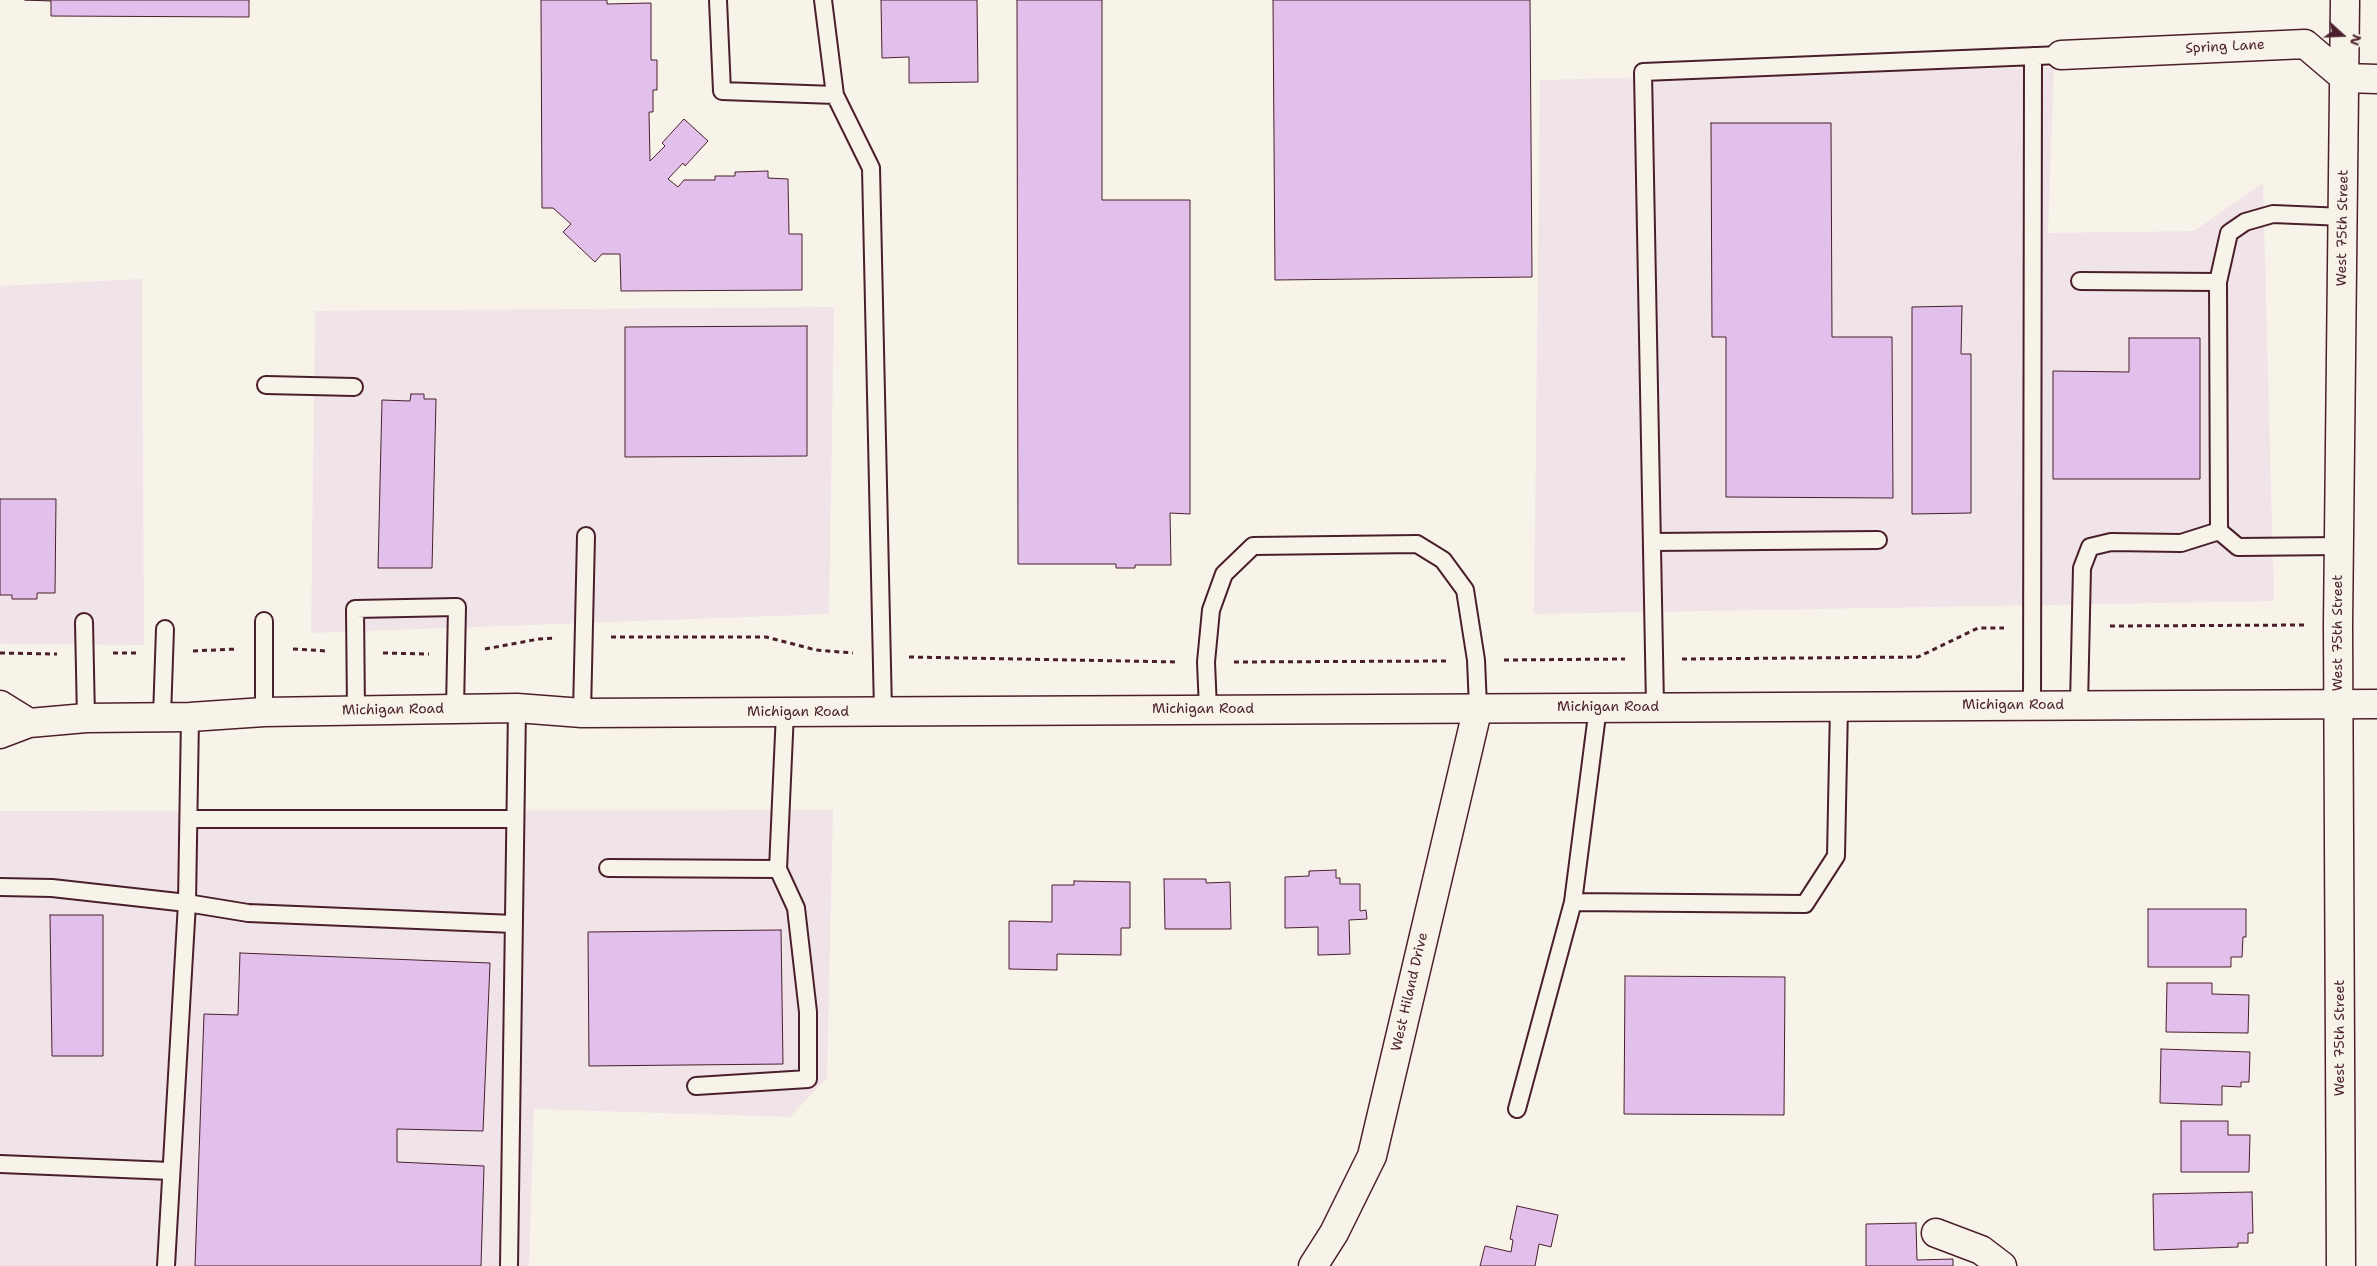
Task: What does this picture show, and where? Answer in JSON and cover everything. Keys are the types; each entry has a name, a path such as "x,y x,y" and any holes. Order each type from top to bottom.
{"main road":[{"name":"West 75th Street","path":"2341,1266 2338,625 2346,78 2345,0"},
{"name":"Spring Lane","path":"2062,55 2305,44 2346,78"},
{"path":"2346,78 2377,78"},
{"name":"Michigan Road","path":"0,734 29,723 86,718 190,717 264,712 517,708 582,713 1655,706 2377,704"},
{"path":"0,705 29,723"},
{"name":"West Hiland Drive","path":"1313,1266 1334,1233 1372,1156 1478,707"},
{"path":"1936,1233 1981,1250 2002,1266"}],"lane":[{"path":"718,0 722,91 835,95"},
{"path":"823,0 835,95 871,168 883,711"},
{"path":"1655,706 1643,72 2062,55"},
{"path":"2032,705 2033,56"},
{"path":"2219,531 2218,282 2229,233 2245,222 2273,214 2344,217"},
{"path":"2080,281 2218,282"},
{"path":"266,385 354,387"},
{"path":"2219,531 2238,546 2339,546"},
{"path":"2080,705 2082,568 2090,547 2111,542 2181,543 2219,531"},
{"path":"582,713 586,536"},
{"path":"1652,542 1878,540"},
{"path":"1208,709 1206,662 1211,610 1224,574 1253,546 1417,544 1443,560 1465,590 1476,660 1478,707"},
{"path":"356,711 355,609 457,607 455,709"},
{"path":"264,621 264,712"},
{"path":"84,622 86,718"},
{"path":"162,717 165,629"},
{"path":"1574,902 1805,904 1836,856 1839,706"},
{"path":"1517,1109 1574,902 1598,707"},
{"path":"509,1266 517,708"},
{"path":"696,1086 808,1079 808,1012 796,908 778,869 784,712"},
{"path":"166,1266 187,904 190,717"},
{"path":"189,819 515,820"},
{"path":"608,868 778,869"},
{"path":"0,887 52,888 248,913 514,924"},
{"path":"0,1164 171,1171"}],"path":[{"path":"2080,626 2338,625"},
{"path":"355,652 456,655 539,639 584,637 766,637 816,650 882,656 1123,662 1918,657 1978,628 2032,627"}],"shaded area":[{"path":"2054,67 2048,233 2194,231 2263,183 2274,601 1534,614 1540,80"},
{"path":"142,279 144,645 0,644 0,286"},
{"path":"834,307 829,614 311,633 315,311"},
{"path":"833,810 827,1078 790,1117 534,1109 529,1266 0,1266 0,811"}],"building":[{"path":"25,0 249,0 249,17 51,16 51,1"},
{"path":"541,0 607,0 607,4 651,3 651,60 657,60 657,90 653,90 653,112 649,112 650,161 665,146 662,143 684,119 708,141 685,166 683,163 668,179 678,187 684,180 715,180 715,176 735,176 735,172 768,171 768,178 788,179 789,234 802,234 802,290 621,291 620,254 602,254 595,262 563,232 571,224 553,208 542,208"},
{"path":"881,0 977,0 978,82 909,83 909,57 882,58"},
{"path":"1017,0 1102,0 1102,200 1190,200 1190,514 1170,513 1171,565 1135,565 1135,568 1116,568 1116,564 1018,564"},
{"path":"1273,0 1530,0 1532,277 1275,280"},
{"path":"1711,123 1831,123 1832,337 1892,337 1893,498 1726,497 1726,337 1712,337"},
{"path":"1962,306 1961,354 1971,354 1971,513 1912,514 1912,307"},
{"path":"807,326 807,456 625,457 625,327"},
{"path":"2129,338 2200,338 2200,479 2053,479 2053,371 2129,372"},
{"path":"411,394 424,394 424,399 436,399 432,568 378,568 382,400 410,401"},
{"path":"0,499 56,499 55,593 37,593 37,599 12,599 12,595 0,595"},
{"path":"1336,870 1336,878 1340,878 1340,884 1360,884 1360,911 1366,910 1367,919 1349,920 1350,954 1318,955 1318,927 1285,928 1285,877 1309,876 1309,871"},
{"path":"1164,879 1206,879 1206,883 1230,882 1231,929 1165,929"},
{"path":"1074,881 1130,882 1130,928 1121,928 1121,955 1057,954 1057,970 1009,969 1009,921 1052,922 1052,885 1074,885"},
{"path":"2148,909 2246,909 2246,937 2243,937 2242,957 2231,957 2231,967 2148,967"},
{"path":"50,915 103,915 103,1056 52,1056"},
{"path":"781,930 783,1064 589,1066 588,932"},
{"path":"240,953 490,963 483,1131 397,1129 397,1162 484,1166 481,1266 195,1266 204,1014 238,1015"},
{"path":"1625,976 1785,977 1784,1115 1624,1114"},
{"path":"2167,983 2212,983 2212,994 2249,995 2248,1033 2166,1032"},
{"path":"2161,1049 2250,1052 2249,1082 2241,1082 2241,1087 2222,1086 2222,1105 2160,1103"},
{"path":"2181,1121 2228,1121 2228,1135 2250,1135 2249,1172 2181,1172"},
{"path":"2252,1192 2253,1233 2248,1233 2248,1243 2238,1243 2238,1247 2154,1250 2153,1194"},
{"path":"1517,1206 1558,1215 1551,1247 1539,1244 1535,1266 1480,1266 1485,1246 1511,1252 1513,1240 1510,1239"},
{"path":"1916,1223 1917,1260 1953,1259 1953,1266 1866,1266 1866,1224"}]}
